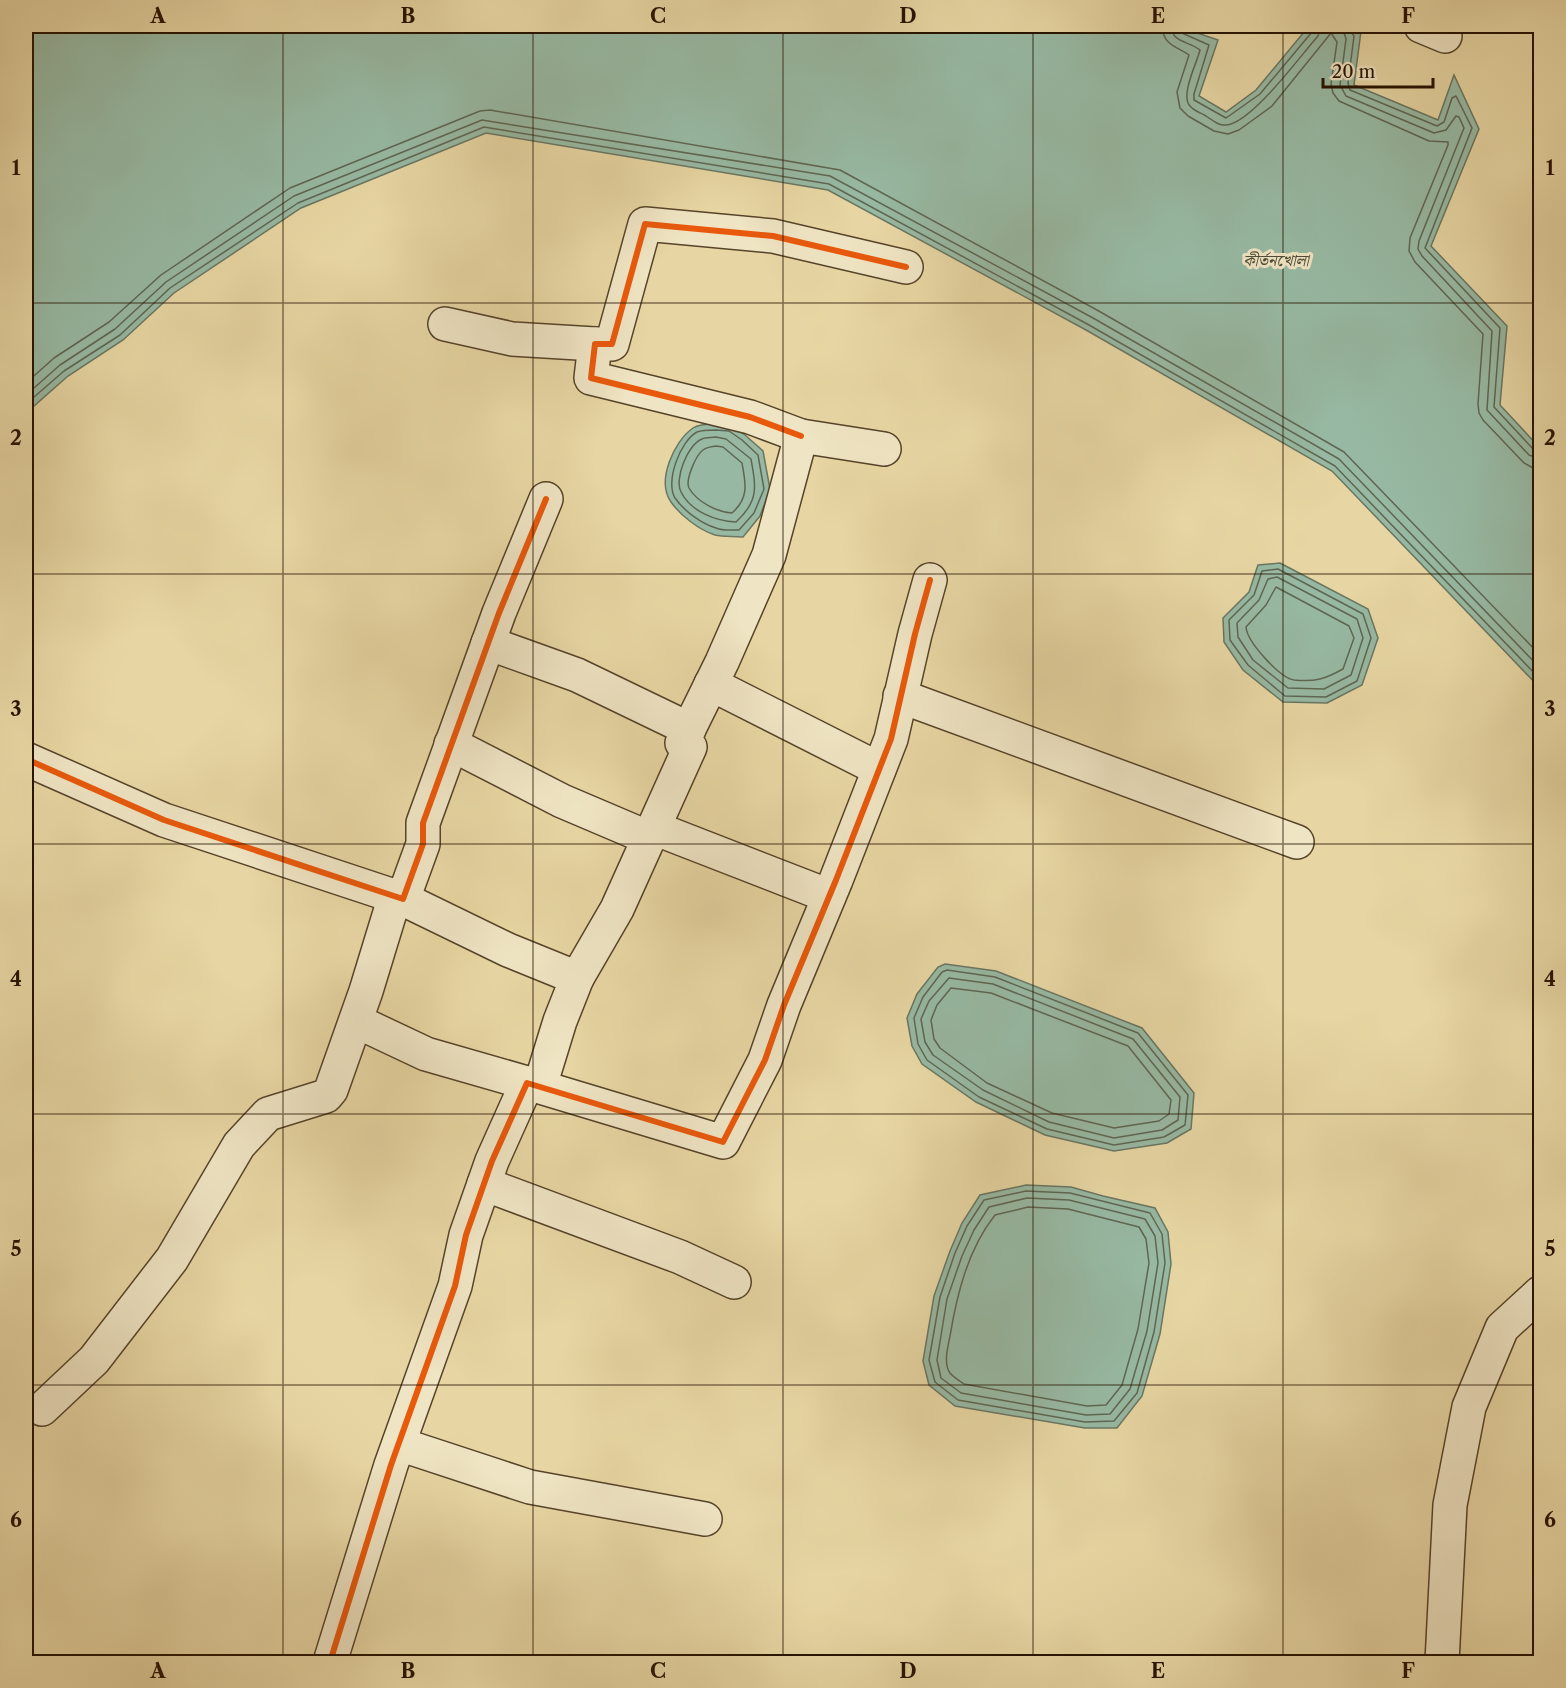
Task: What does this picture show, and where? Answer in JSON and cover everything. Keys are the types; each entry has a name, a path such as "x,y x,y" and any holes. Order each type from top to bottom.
{"street":[{"path":"445,324 512,339 612,344 645,224 773,236 906,267"},
{"path":"595,344 591,378 750,417 801,436 884,449"},
{"path":"330,1662 399,1444 455,1286 466,1235 484,1184 534,1084 577,978 617,909 690,747 682,743 769,555 801,436"},
{"path":"42,1409 94,1360 172,1259 239,1145 268,1114 326,1096 331,1090 399,897 423,844 423,824 488,643 546,499"},
{"path":"356,1021 426,1054 534,1084 723,1142 765,1060 784,1005 891,739 930,580"},
{"path":"488,643 577,675 689,729"},
{"path":"711,684 879,769"},
{"path":"900,696 1297,842"},
{"path":"452,744 562,801 829,896"},
{"path":"26,759 164,820 399,897 508,950 577,978"},
{"path":"484,1184 680,1257 734,1282"},
{"path":"1441,1662 1450,1504 1469,1407 1502,1328 1540,1293"},
{"path":"399,1444 530,1488 705,1520"}],"water":[{"name":"কীর্তনখোলা","path":"26,26 1177,26 1218,40 1199,96 1226,112 1256,90 1309,26 1349,26 1361,31 1354,85 1438,120 1454,75 1479,129 1431,246 1507,326 1500,405 1540,448 1540,688 1332,471 1086,330 828,190 486,133 301,208 174,293 123,340 68,376 26,413"},
{"path":"715,424 730,425 763,451 770,489 760,516 743,537 718,536 703,530 679,512 667,493 666,473 679,442 695,427"},
{"path":"1280,563 1368,609 1378,638 1362,685 1327,703 1283,702 1243,670 1224,642 1223,618 1249,592 1258,565"},
{"path":"945,964 996,971 1142,1028 1194,1093 1191,1129 1167,1143 1114,1151 1045,1135 976,1102 922,1064 912,1046 907,1018 917,994 938,967"},
{"path":"1026,1185 1071,1187 1155,1208 1168,1232 1171,1264 1160,1334 1142,1396 1117,1428 1085,1428 955,1406 929,1385 923,1361 934,1296 962,1223 980,1195"}],"cycle path":[{"path":"801,436 750,417 591,378 595,344 612,344 645,224 773,236 906,267"},
{"path":"26,759 164,820 403,899 423,844 423,823 499,613 546,499"},
{"path":"330,1662 391,1465 455,1286 466,1235 492,1161 527,1083 723,1142 765,1060 784,1005 891,739 930,580"}]}
